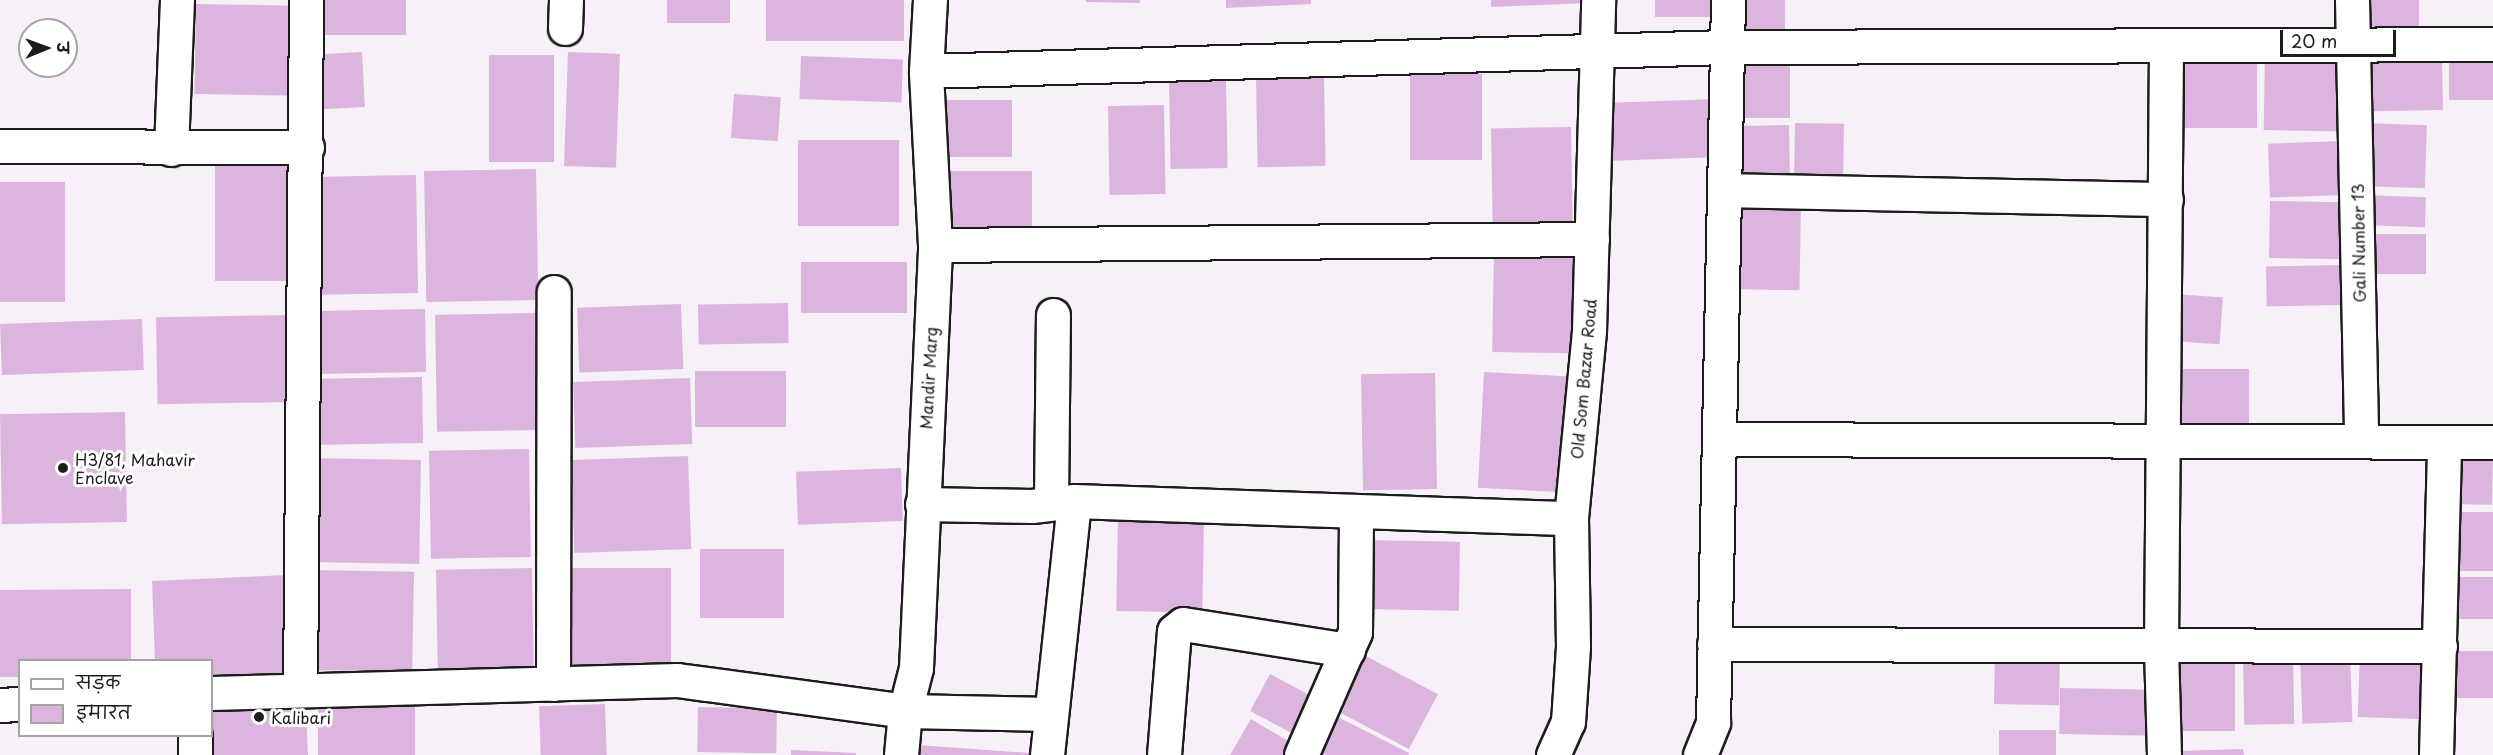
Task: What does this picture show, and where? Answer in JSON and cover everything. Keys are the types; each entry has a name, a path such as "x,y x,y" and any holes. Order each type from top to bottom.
{"street":[{"path":"171,149 177,0"},
{"path":"300,689 307,147 306,0"},
{"name":"Mandir Marg","path":"901,755 905,711 916,668 934,245 926,71 930,0"},
{"name":"Old Som Bazar Road","path":"1553,755 1568,722 1573,646 1571,518 1589,330 1598,0"},
{"path":"1700,755 1713,722 1728,0"},
{"name":"Gali Number 13","path":"2352,0 2361,441"},
{"path":"926,71 1727,47 2493,44"},
{"path":"2164,755 2161,645 2166,46"},
{"path":"0,146 171,149 307,147"},
{"path":"1725,190 2166,199"},
{"path":"934,245 1592,239"},
{"path":"554,292 554,684"},
{"path":"1047,755 1052,714 1062,502 1053,315"},
{"path":"1719,439 2163,438 2493,442"},
{"path":"2436,755 2444,441"},
{"path":"922,504 1032,506 1062,502 1571,518"},
{"path":"1301,755 1354,632 1356,513"},
{"path":"1164,755 1174,631 1182,624 1348,650"},
{"path":"1714,644 2440,646"},
{"path":"213,693 677,680 905,711 1052,714"},
{"path":"0,705 18,704"},
{"path":"195,737 195,755"}],"building":[{"path":"324,0 406,0 406,35 324,35"},
{"path":"667,0 730,0 730,23 667,23"},
{"path":"766,0 904,0 904,41 766,41"},
{"path":"1086,0 1140,0 1140,3 1086,2"},
{"path":"1226,0 1311,0 1311,4 1226,8"},
{"path":"1491,0 1587,0 1587,3 1491,7"},
{"path":"1655,0 1718,0 1718,17 1655,17"},
{"path":"1735,0 1785,0 1785,34 1735,34"},
{"path":"2359,0 2419,0 2419,35 2359,35"},
{"path":"196,4 297,6 295,96 194,94"},
{"path":"362,52 365,107 318,109 315,54"},
{"path":"568,52 620,54 616,168 564,166"},
{"path":"2265,52 2350,53 2349,131 2264,130"},
{"path":"2442,54 2443,110 2371,111 2370,55"},
{"path":"2449,54 2493,54 2493,100 2449,100"},
{"path":"489,55 554,55 554,162 489,162"},
{"path":"801,56 903,60 901,103 799,99"},
{"path":"2181,58 2257,58 2257,128 2181,128"},
{"path":"1742,64 1790,64 1790,118 1742,118"},
{"path":"1410,74 1482,74 1482,160 1410,160"},
{"path":"1324,76 1326,166 1258,167 1256,77"},
{"path":"1226,79 1228,168 1171,169 1169,80"},
{"path":"734,94 781,97 778,141 731,138"},
{"path":"1718,99 1720,157 1605,161 1603,103"},
{"path":"940,100 1012,100 1012,157 940,157"},
{"path":"1164,105 1166,194 1110,195 1108,106"},
{"path":"1795,123 1844,124 1843,183 1794,182"},
{"path":"2364,123 2427,125 2425,188 2362,186"},
{"path":"1789,125 1790,177 1739,178 1738,126"},
{"path":"1571,127 1573,225 1493,226 1491,128"},
{"path":"798,140 899,140 899,226 798,226"},
{"path":"2344,141 2346,195 2270,198 2268,144"},
{"path":"215,159 291,159 291,281 215,281"},
{"path":"536,169 538,300 426,302 424,171"},
{"path":"945,171 1032,171 1032,230 945,230"},
{"path":"416,175 418,293 321,295 319,177"},
{"path":"0,182 65,182 65,302 0,302"},
{"path":"2363,195 2426,197 2425,227 2362,225"},
{"path":"2270,201 2347,202 2346,259 2269,258"},
{"path":"1729,202 1801,203 1799,290 1727,289"},
{"path":"2363,234 2426,234 2426,274 2363,274"},
{"path":"1494,248 1573,249 1571,353 1492,352"},
{"path":"801,262 907,262 907,313 801,313"},
{"path":"2346,265 2347,305 2267,306 2266,266"},
{"path":"2174,294 2223,297 2220,344 2171,341"},
{"path":"788,303 789,343 699,345 698,305"},
{"path":"681,304 683,369 579,373 577,308"},
{"path":"425,309 426,372 314,374 313,311"},
{"path":"541,313 543,430 437,432 435,315"},
{"path":"290,315 292,402 158,404 156,317"},
{"path":"142,319 144,370 2,375 0,324"},
{"path":"2172,369 2249,369 2249,429 2172,429"},
{"path":"695,371 786,371 786,427 695,427"},
{"path":"1484,372 1570,377 1564,492 1478,488"},
{"path":"1435,373 1437,489 1363,490 1361,374"},
{"path":"422,377 423,443 308,445 307,379"},
{"path":"690,378 692,444 575,448 573,382"},
{"name":"H3/81, Mahavir Enclave","path":"125,412 127,522 2,524 0,414"},
{"path":"529,449 531,557 431,559 429,451"},
{"path":"2449,453 2493,454 2492,505 2448,504"},
{"path":"688,456 691,549 574,553 571,460"},
{"path":"309,458 421,460 419,564 307,562"},
{"path":"901,468 903,521 798,525 796,472"},
{"path":"2446,512 2493,512 2493,571 2446,571"},
{"path":"1118,515 1204,517 1202,612 1116,611"},
{"path":"1362,540 1460,542 1459,611 1361,609"},
{"path":"700,549 784,549 784,618 700,618"},
{"path":"532,568 534,672 438,674 436,570"},
{"path":"560,568 671,568 671,672 560,672"},
{"path":"312,570 414,572 412,672 310,670"},
{"path":"288,575 293,681 213,685 213,659 155,659 152,581"},
{"path":"2449,577 2493,577 2493,619 2449,619"},
{"path":"131,589 131,659 18,659 18,677 0,677 0,590"},
{"path":"1995,649 2060,650 2059,705 1994,704"},
{"path":"2360,651 2427,653 2425,719 2358,717"},
{"path":"2447,651 2493,651 2493,698 2447,698"},
{"path":"2350,653 2352,722 2302,724 2300,655"},
{"path":"1362,654 1438,694 1409,749 1333,709"},
{"path":"2293,655 2294,724 2244,725 2243,656"},
{"path":"2177,658 2235,658 2235,731 2177,731"},
{"path":"1270,674 1319,700 1299,737 1250,711"},
{"path":"2060,688 2154,690 2153,736 2059,734"},
{"name":"Kalibari","path":"305,695 308,755 205,755 204,737 213,737 213,699"},
{"path":"318,702 415,702 415,755 318,755"},
{"path":"605,704 607,755 541,755 539,706"},
{"path":"698,707 777,708 776,753 697,752"},
{"path":"1328,712 1409,753 1409,755 1306,755"},
{"path":"1251,719 1295,745 1289,755 1230,755"},
{"path":"1999,730 2056,730 2056,755 1999,755"},
{"path":"918,745 1030,753 1030,755 917,755"},
{"path":"2243,749 2244,755 2177,755 2177,751"},
{"path":"791,750 856,753 856,755 791,755"}],"place":[{"name":"H3/81, Mahavir Enclave","path":"63,468"},
{"name":"Kalibari","path":"259,717"}]}
